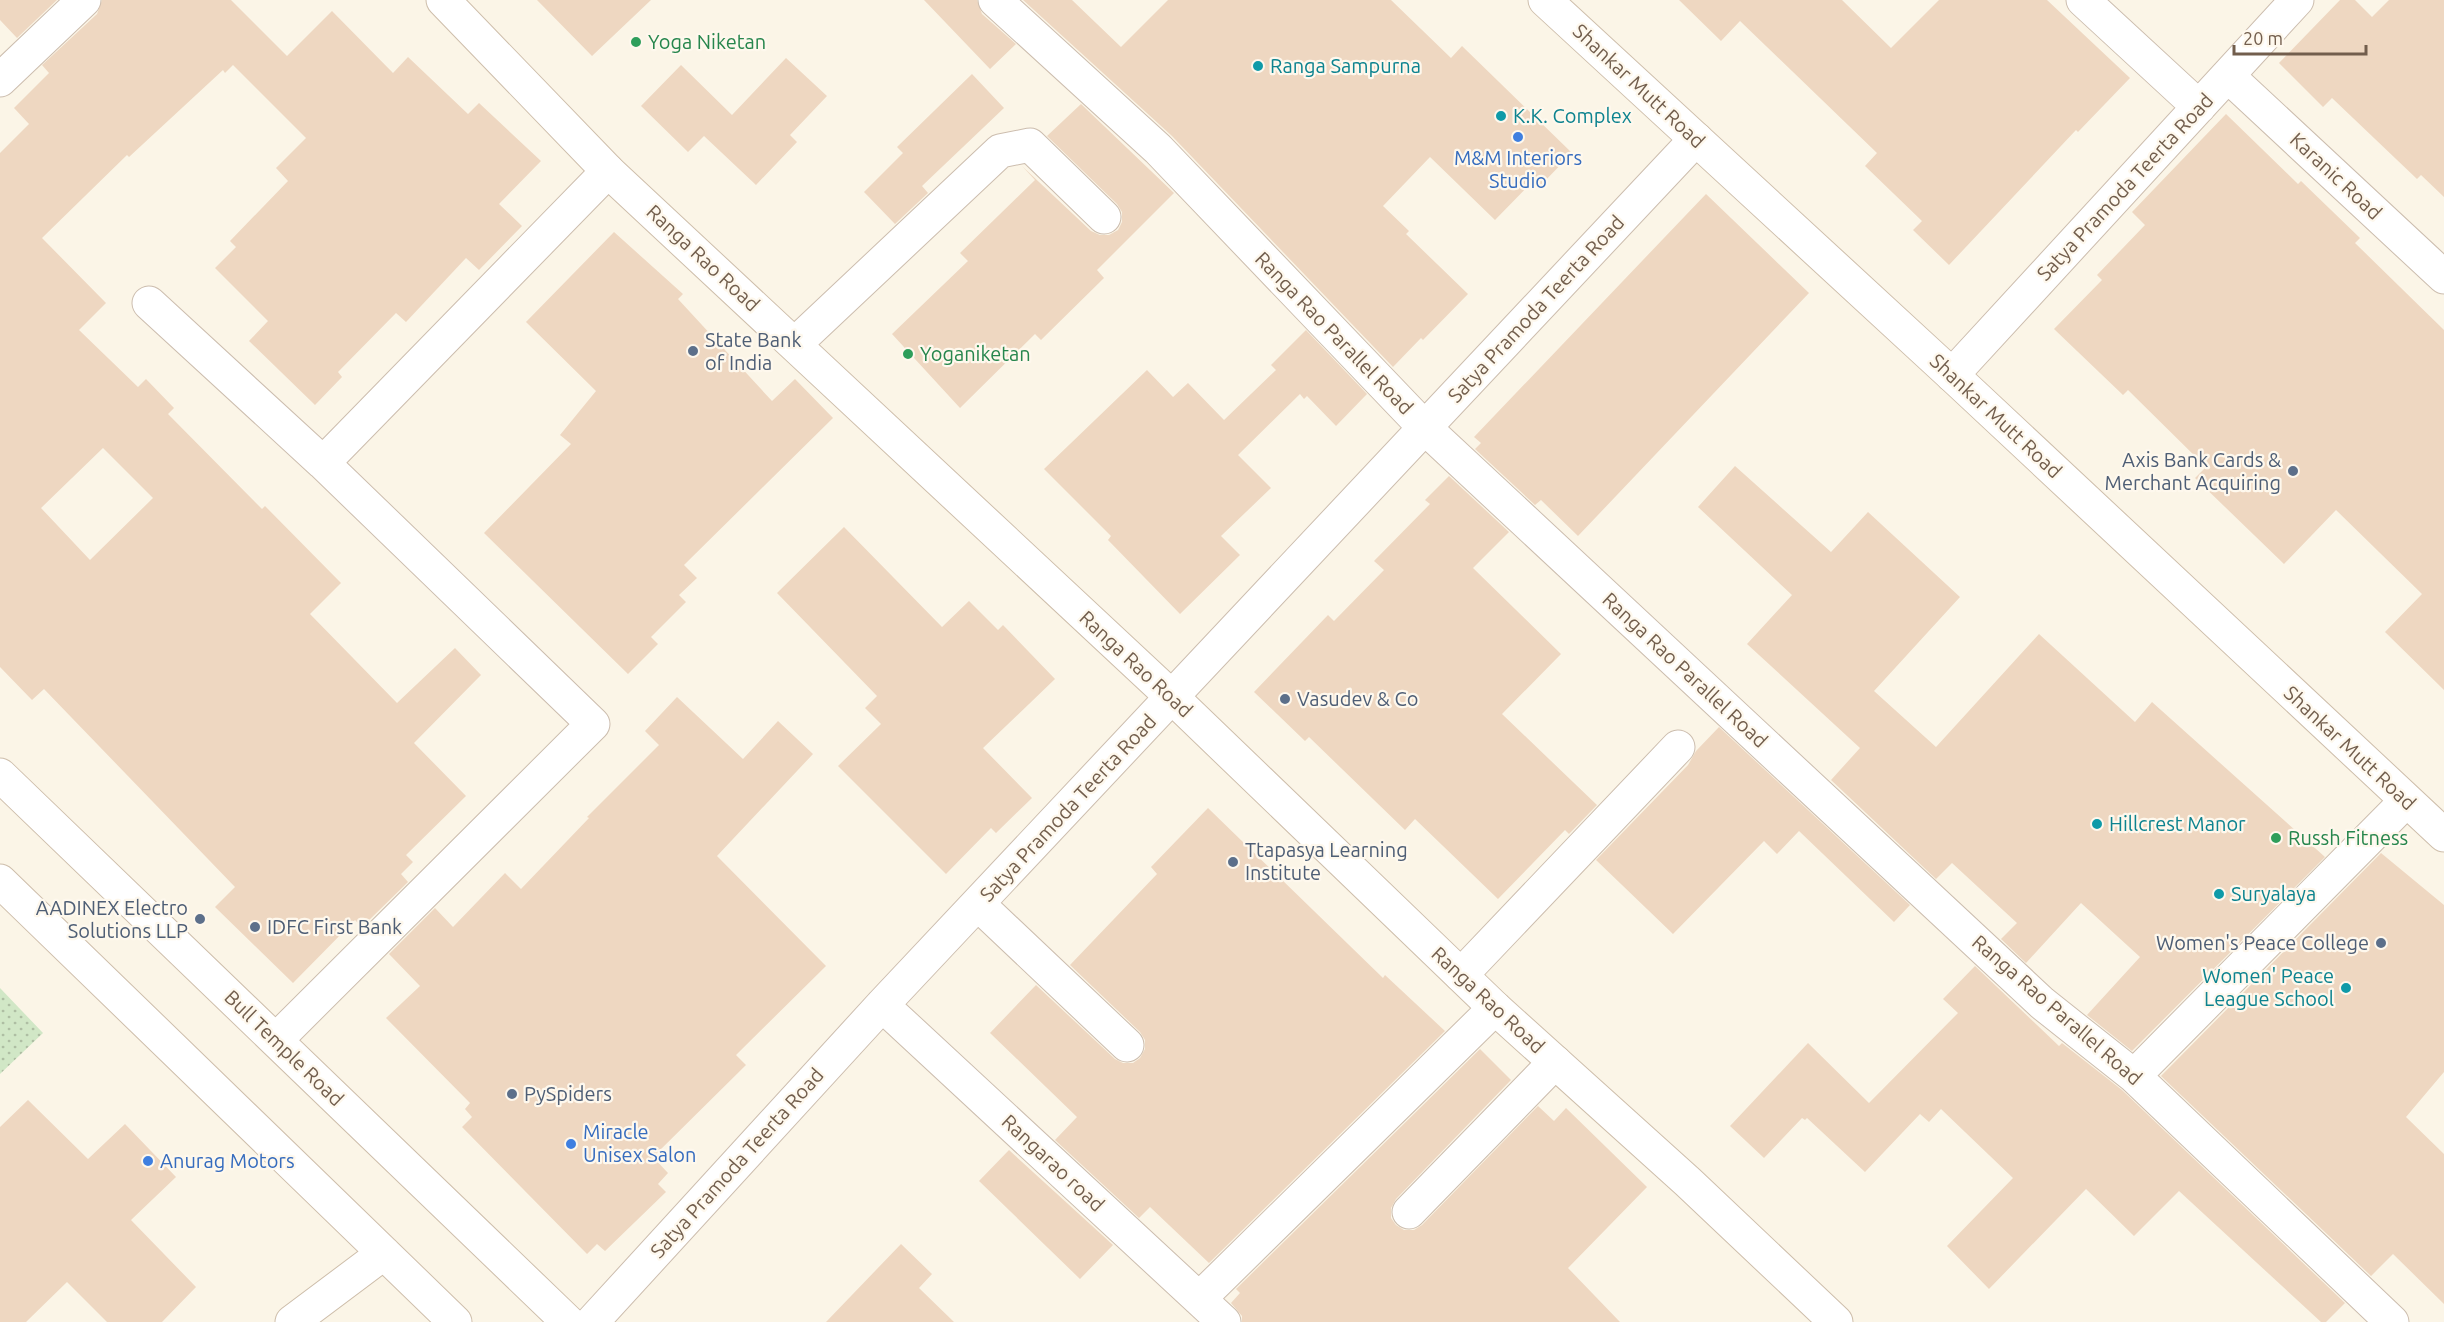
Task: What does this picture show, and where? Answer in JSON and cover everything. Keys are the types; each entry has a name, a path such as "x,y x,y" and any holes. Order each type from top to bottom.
{"street":[{"path":"0,80 84,0"},
{"name":"Ranga Rao Parallel Road","path":"995,0 1158,149 1425,428 2042,1003 2134,1076 2392,1322"},
{"name":"Shankar Mutt Road","path":"1545,0 1952,375 2444,835"},
{"path":"2083,0 2199,107"},
{"name":"Satya Pramoda Teerta Road","path":"1952,375 2297,0"},
{"name":"Ranga Rao Road","path":"455,4 608,171 795,344 870,418 1173,698 1495,1008 1836,1322"},
{"name":"Karanic Road","path":"2228,76 2444,277"},
{"name":"Satya Pramoda Teerta Road","path":"592,1322 882,1005 1696,139"},
{"path":"795,344 1000,151 1030,145 1104,217"},
{"path":"323,463 608,171"},
{"path":"149,303 323,463 593,724 276,1040"},
{"path":"1461,975 1678,747"},
{"name":"Bull Temple Road","path":"0,775 568,1322"},
{"path":"2134,1076 2406,801"},
{"path":"0,881 455,1322"},
{"path":"978,904 1127,1045"},
{"name":"Rangarao road","path":"882,1005 1224,1322"},
{"path":"1199,1299 1495,1008"},
{"path":"1409,1212 1555,1062"},
{"path":"292,1322 384,1253"}],"green space":[{"path":"0,988 43,1033 0,1074"}],"building":[{"path":"0,0 57,0 17,38 0,20"},
{"path":"102,0 231,0 287,56 332,11 393,73 408,57 468,114 479,103 541,161 499,204 522,226 479,270 466,258 406,322 396,313 338,372 342,377 315,405 249,341 268,321 215,268 236,247 230,241 288,181 276,168 306,138 233,65 225,73 223,70 129,157 127,155 42,238 106,303 79,330 138,387 146,379 174,408 168,414 262,509 265,506 341,583 310,614 397,703 455,648 481,675 414,743 466,796 406,855 413,862 401,874 408,882 362,927 355,920 293,983 215,907 235,887 44,689 32,700 0,667 0,153 29,124 14,108 49,73 42,65 97,14","holes":["103,448 153,498 90,560 41,508"]},
{"path":"537,0 651,0 592,56"},
{"path":"924,0 977,0 982,14 1016,44 990,69"},
{"path":"1023,0 1072,0 1121,47 1168,0 1391,0 1451,58 1462,46 1572,153 1540,186 1534,180 1495,220 1430,157 1383,206 1409,231 1406,234 1468,294 1393,367 1172,136"},
{"path":"1679,0 1842,0 1891,48 1939,0 2047,0 2130,78 2078,132 2076,130 1949,265 1913,230 1922,221 1865,166 1877,153 1740,21 1721,41"},
{"path":"2340,0 2355,0 2372,17 2389,0 2444,0 2444,197 2421,175 2417,179 2332,98 2323,107 2279,63"},
{"path":"786,58 827,96 790,135 797,142 756,185 704,136 688,152 641,106 681,65 732,115"},
{"path":"972,74 1004,108 922,186 928,193 895,224 864,192 903,153 897,147"},
{"path":"1081,104 1174,193 1097,270 1104,278 1041,340 1035,334 960,408 892,334 968,261 960,253 1035,180 1022,166 1091,231 1100,235 1109,235 1118,230 1122,222 1122,212 1117,204 1047,136"},
{"path":"2226,114 2298,184 2301,181 2360,238 2355,243 2444,330 2444,690 2385,632 2422,594 2336,510 2284,564 2195,478 2206,467 2128,390 2123,395 2054,329 2102,280 2097,275 2145,225 2132,212"},
{"path":"1706,194 1809,293 1578,536 1541,500 1535,505 1475,449 1481,443 1474,437"},
{"path":"614,232 683,294 678,299 772,401 795,379 833,418 684,565 697,578 679,595 686,602 651,637 658,644 628,674 484,533 571,444 560,435 596,391 526,322"},
{"path":"1306,330 1367,394 1336,426 1307,396 1304,399 1300,394 1238,455 1271,488 1221,536 1240,555 1180,614 1108,540 1111,536 1044,469 1147,370 1173,397 1188,383 1224,420 1276,370 1271,365"},
{"path":"1735,466 1831,552 1868,512 1960,597 1874,691 1936,747 2039,634 2135,722 2152,702 2325,857 2132,1051 2087,1015 2140,957 2081,903 2026,963 2001,939 2017,923 1952,863 1936,879 1831,780 1860,748 1747,644 1792,595 1698,507"},
{"path":"1449,476 1509,532 1473,568 1561,654 1502,714 1597,805 1569,834 1565,830 1498,899 1415,819 1405,830 1309,737 1305,741 1254,692 1328,615 1334,621 1384,570 1374,561 1430,504 1425,500"},
{"path":"844,527 942,627 969,601 998,630 1003,625 1055,679 983,748 1032,798 996,833 991,828 946,874 838,766 881,724 865,708 877,696 777,593"},
{"path":"677,697 743,759 778,721 813,754 717,856 826,966 736,1055 746,1065 653,1157 668,1173 658,1184 666,1192 605,1251 597,1244 587,1254 462,1127 472,1117 465,1109 470,1103 386,1018 420,986 389,954 435,908 453,927 505,873 521,889 589,818 587,817 659,745 645,731"},
{"path":"1719,727 1910,905 1894,922 1799,831 1777,854 1764,841 1673,934 1596,860 1688,765 1696,751"},
{"path":"1208,808 1383,978 1385,975 1445,1031 1209,1263 1150,1207 1139,1218 1055,1140 1077,1117 990,1033 1036,985 1115,1059 1123,1063 1133,1063 1140,1058 1145,1049 1145,1040 1140,1032 1070,965 1157,874 1151,867"},
{"name":"Women' Peace League School","path":"2381,853 2444,905 2444,1072 2406,1117 2444,1154 2444,1304 2393,1254 2371,1276 2161,1076"},
{"path":"1975,966 2059,1046 2062,1043 2122,1090 2345,1303 2326,1322 2321,1322 2179,1191 2134,1236 2086,1189 1989,1289 1947,1246 2013,1178 1941,1109 1929,1122 1920,1114 1865,1172 1807,1118 1805,1120 1802,1118 1764,1158 1730,1126 1808,1043 1869,1103 1958,1013 1943,999"},
{"path":"1480,1049 1511,1080 1396,1199 1391,1208 1391,1218 1404,1230 1414,1230 1422,1225 1538,1106 1554,1121 1566,1108 1647,1187 1568,1268 1620,1322 1242,1322 1242,1316 1231,1303 1240,1293 1236,1289"},
{"path":"28,1100 88,1159 125,1124 176,1177 131,1220 196,1287 162,1322 107,1322 67,1282 26,1322 0,1322 0,1127"},
{"path":"1009,1150 1113,1245 1080,1279 979,1181"},
{"path":"901,1244 932,1274 919,1288 954,1322 826,1322"}],"place":[{"name":"Yoga Niketan","path":"636,42"},
{"name":"Ranga Sampurna","path":"1258,66"},
{"name":"K.K. Complex","path":"1501,116"},
{"name":"M&M Interiors Studio","path":"1518,137"},
{"name":"State Bank of India","path":"693,351"},
{"name":"Yoganiketan","path":"908,354"},
{"name":"Axis Bank Cards & Merchant Acquiring","path":"2293,471"},
{"name":"Vasudev & Co","path":"1285,699"},
{"name":"Hillcrest Manor","path":"2097,824"},
{"name":"Russh Fitness","path":"2276,838"},
{"name":"Ttapasya Learning Institute","path":"1233,862"},
{"name":"Suryalaya","path":"2219,894"},
{"name":"AADINEX Electro Solutions LLP","path":"200,919"},
{"name":"IDFC First Bank","path":"255,927"},
{"name":"Women's Peace College","path":"2381,943"},
{"name":"Women' Peace League School","path":"2346,988"},
{"name":"PySpiders","path":"512,1094"},
{"name":"Miracle Unisex Salon","path":"571,1144"},
{"name":"Anurag Motors","path":"148,1161"}]}
